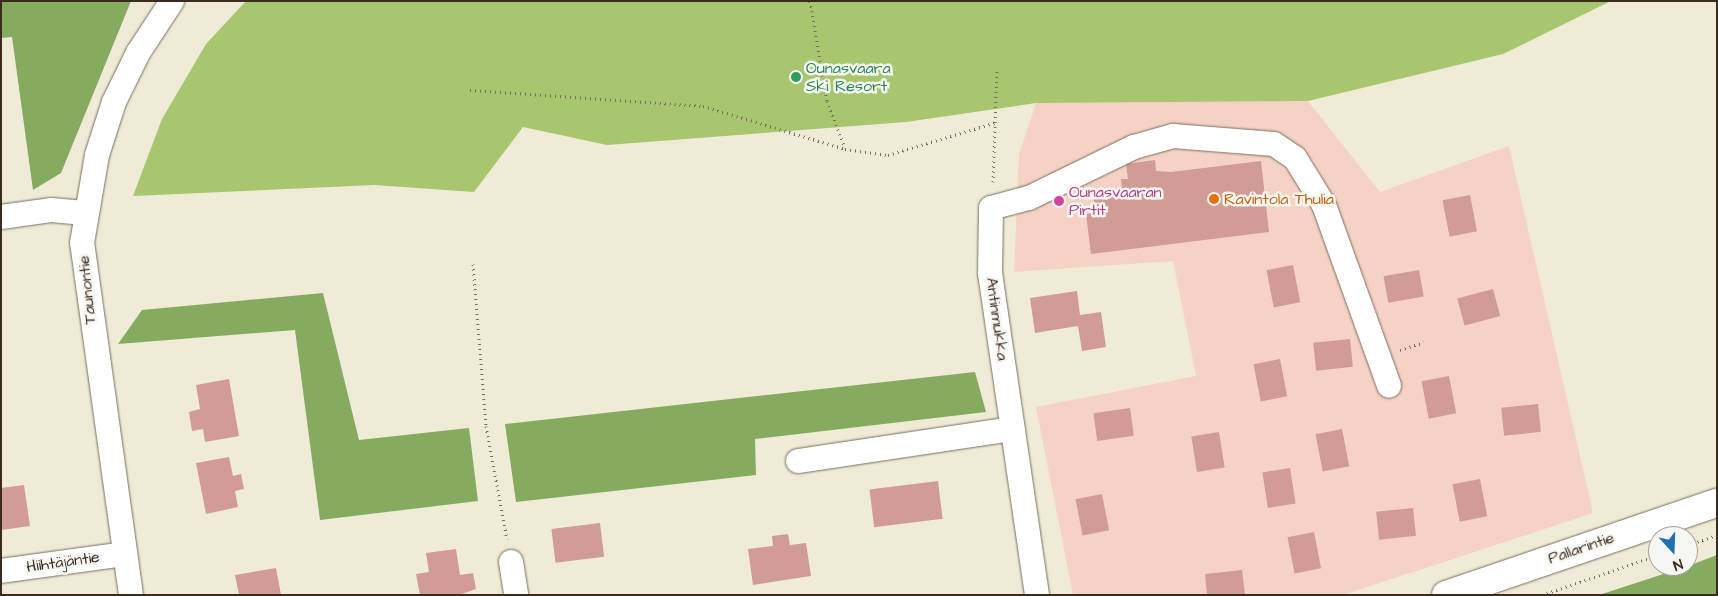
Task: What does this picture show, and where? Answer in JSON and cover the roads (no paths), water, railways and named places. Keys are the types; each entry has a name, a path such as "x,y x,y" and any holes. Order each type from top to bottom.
{"street":[{"name":"Taunontie","path":"131,595 87,302 82,243 85,212 114,102 138,53 172,1"},
{"name":"Antinmukka","path":"1037,595 990,274 991,208 1029,198 1082,169 1173,136 1274,144 1295,158 1324,206 1389,386"},
{"path":"1,217 51,210 85,212"},
{"path":"798,461 1013,429"},
{"name":"Pallarintie","path":"1446,595 1717,502"},
{"name":"Hiihtäjäntie","path":"1,571 125,554"},
{"path":"511,562 516,595"}],"place":[{"name":"Ounasvaara Ski Resort","path":"796,77"},
{"name":"Ravintola Thulia","path":"1214,199"},
{"name":"Ounasvaaran Pirtit","path":"1059,201"}]}
